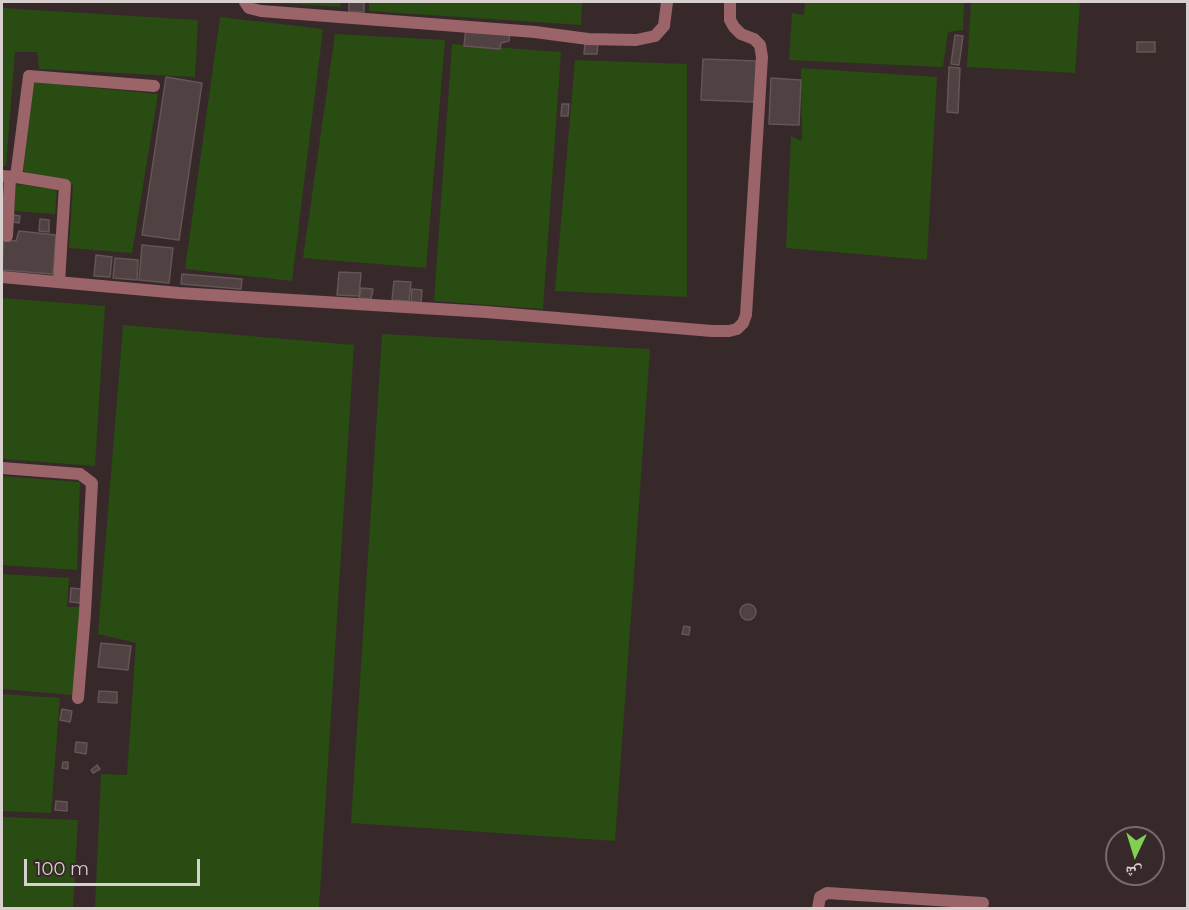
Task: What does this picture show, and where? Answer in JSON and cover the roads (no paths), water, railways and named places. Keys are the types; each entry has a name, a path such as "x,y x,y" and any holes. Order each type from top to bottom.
{"street":[{"path":"245,2 249,8 261,11 535,32 588,39 636,40 655,36 664,26 667,2"},
{"path":"2,277 179,292 475,311 712,331 737,329 743,323 746,315 762,57 760,45 734,27 730,20 730,2"},
{"path":"7,236 9,177 29,75 154,86"},
{"path":"9,177 65,185 59,282"},
{"path":"2,468 80,474 92,483 78,698"},
{"path":"818,909 820,897 827,893 983,903"}]}
